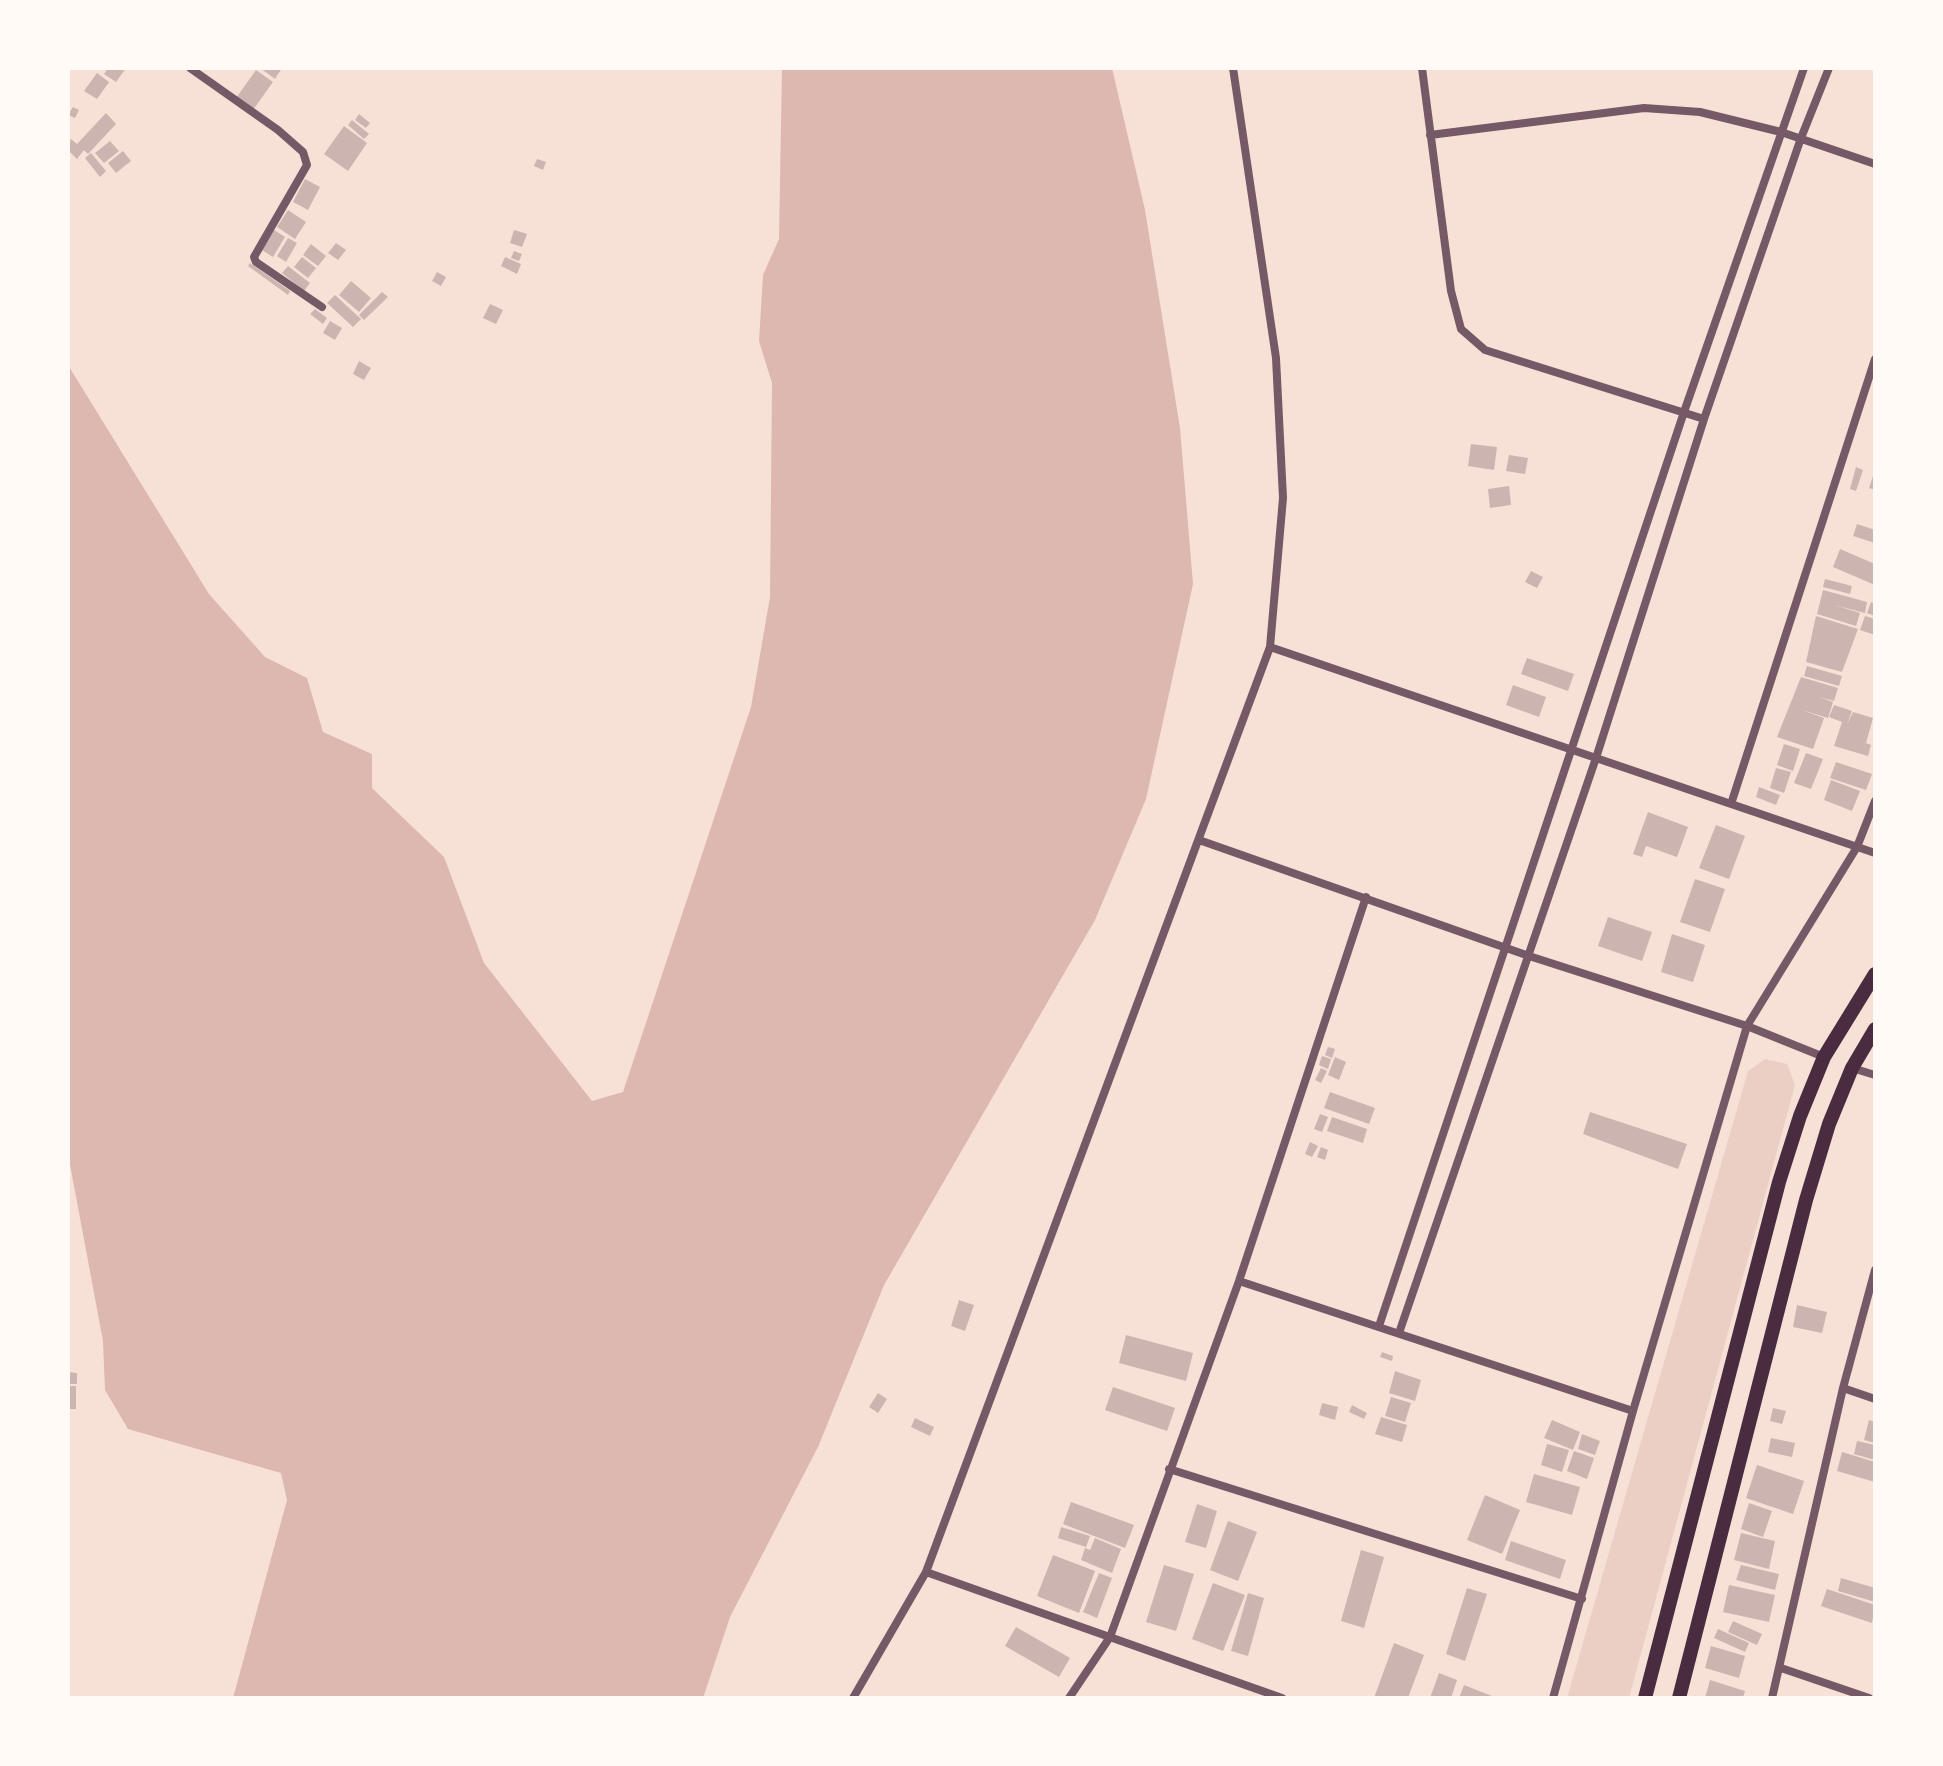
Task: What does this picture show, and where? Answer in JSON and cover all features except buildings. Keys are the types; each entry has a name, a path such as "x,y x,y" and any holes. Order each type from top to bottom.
{"main road":[{"path":"1645,1698 1779,1182 1824,1057 1875,974"},
{"path":"1679,1698 1806,1200 1829,1124 1852,1068 1875,1029"},
{"path":"1824,1057 1852,1068"}],"street":[{"path":"190,68 278,130 303,152 307,165 254,257 256,262 322,307"},
{"path":"853,1698 926,1572 1270,647 1283,498 1276,358 1233,68"},
{"path":"1422,68 1451,291 1461,329 1485,350 1704,419"},
{"path":"1379,1326 1574,751 1684,412 1804,68"},
{"path":"1399,1333 1596,758 1704,419 1801,138 1829,68"},
{"path":"1430,135 1644,108 1700,112 1781,132 1875,164"},
{"path":"1731,804 1875,359"},
{"path":"1270,647 1875,853"},
{"path":"1553,1698 1633,1411 1747,1026 1857,847 1875,801"},
{"path":"1199,840 1529,956 1747,1026 1824,1057"},
{"path":"1069,1698 1110,1637 1239,1281 1366,897"},
{"path":"1852,1068 1875,1075"},
{"path":"1772,1698 1843,1388 1875,1270"},
{"path":"1239,1281 1633,1411"},
{"path":"1843,1388 1875,1399"},
{"path":"1169,1469 1582,1599"},
{"path":"926,1572 1282,1698"},
{"path":"1781,1668 1869,1698"},
{"path":"1252,1698 1257,1689"}],"shaded area":[{"path":"782,68 1112,68 1145,210 1180,428 1193,584 1146,799 1095,920 884,1285 818,1447 730,1617 703,1698 233,1698 287,1500 281,1473 128,1429 105,1390 103,1341 68,1154 68,365 209,594 265,657 307,678 323,732 372,754 372,788 444,857 484,963 592,1101 623,1092 751,707 770,597 772,383 759,341 763,275 779,239"},
{"path":"1765,1059 1787,1064 1795,1085 1629,1698 1567,1698 1748,1071"}]}
